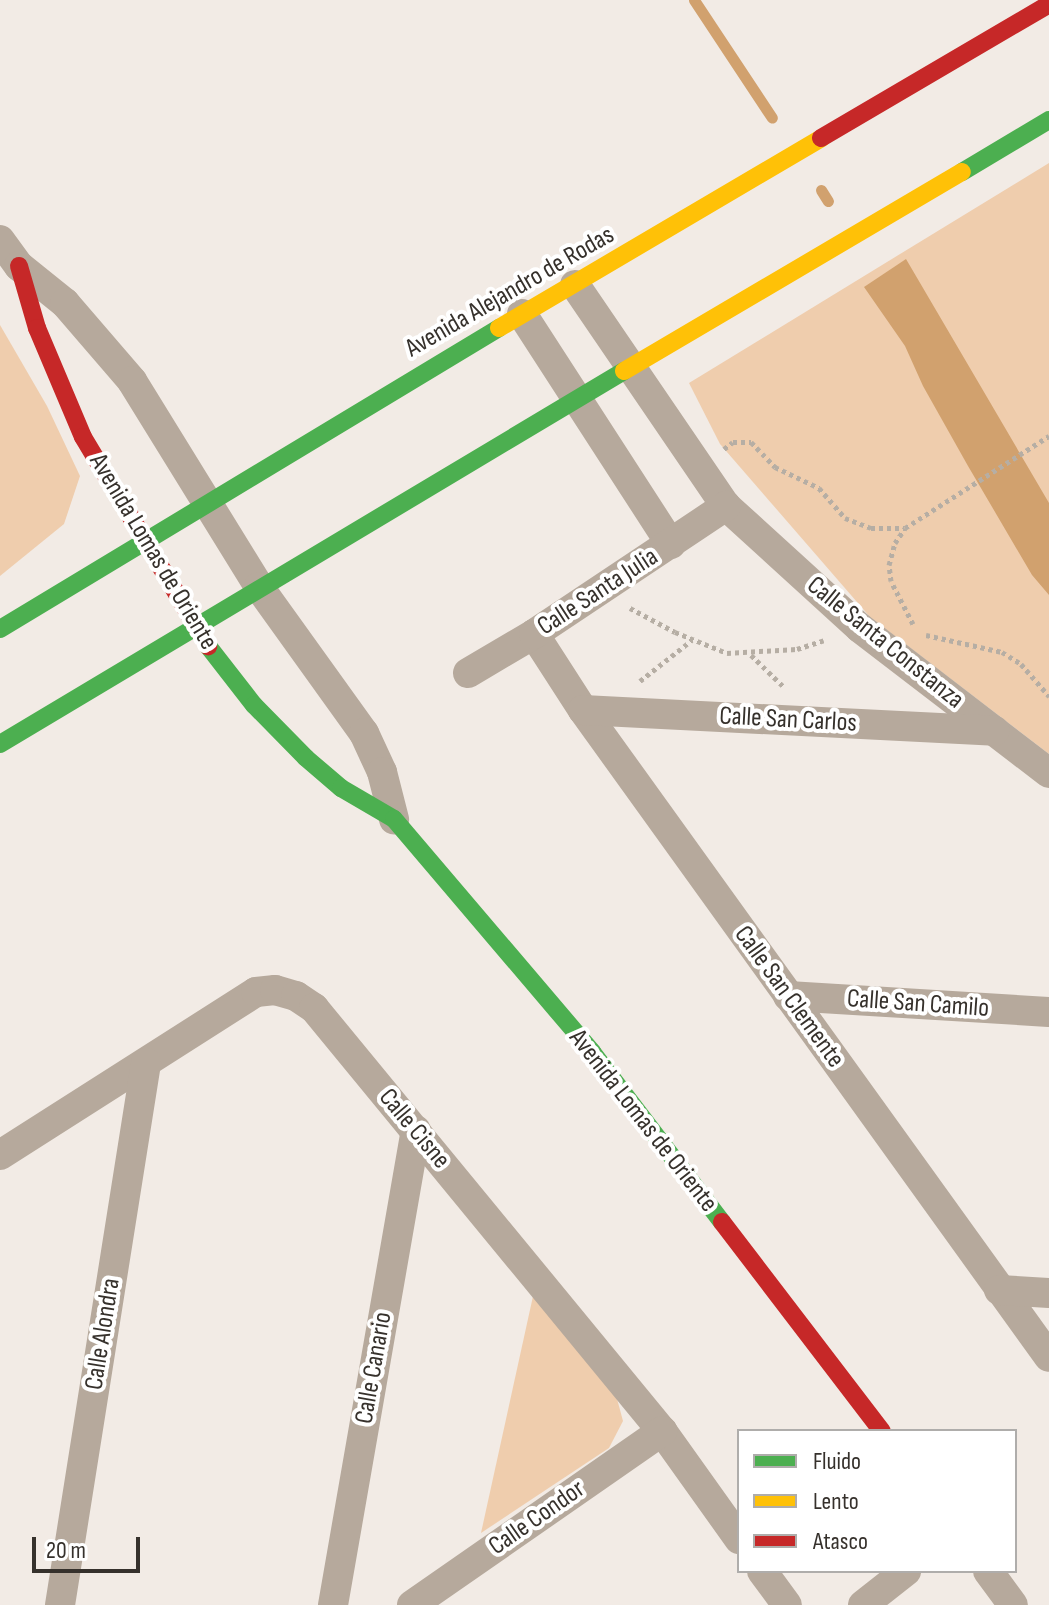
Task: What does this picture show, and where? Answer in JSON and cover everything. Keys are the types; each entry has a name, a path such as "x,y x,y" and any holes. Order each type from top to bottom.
{"street":[{"name":"Avenida Alejandro de Rodas","path":"0,629 522,314 1049,4"},
{"path":"0,744 576,398 1049,120"},
{"name":"Avenida Lomas de Oriente","path":"0,240 19,266 65,303 123,368 259,587 364,733 382,772 394,819"},
{"name":"Avenida Lomas de Oriente","path":"19,266 59,386 83,437 194,628 254,705 306,758 341,788 394,819 592,1052 880,1429"},
{"name":"Calle Santa Constanza","path":"575,285 726,506 860,628 1049,773"},
{"path":"522,314 671,544"},
{"name":"Calle Santa Julia","path":"468,673 534,634 726,506"},
{"name":"Calle San Clemente","path":"534,634 583,710 1049,1357"},
{"name":"Calle San Carlos","path":"583,710 994,731"},
{"name":"Calle Cisne","path":"0,1155 256,992 275,990 296,996 314,1008 662,1431 737,1536"},
{"name":"Calle San Camilo","path":"788,996 1049,1012"},
{"name":"Calle Alondra","path":"60,1605 146,1063"},
{"name":"Calle Canario","path":"333,1605 416,1130"},
{"path":"999,1290 1049,1293"},
{"name":"Calle Condor","path":"412,1605 662,1431"},
{"path":"763,1573 787,1605"},
{"path":"863,1605 903,1573"}],"path":[{"path":"1049,436 905,528 895,543 889,565 891,581 910,621 926,635 1002,652 1021,664 1049,696"},
{"path":"700,465 733,442 751,442 775,467 819,488 845,518 871,528 905,528"},
{"path":"599,591 727,653 797,649 860,628"},
{"path":"619,711 634,685 693,639"}],"shaded area":[{"path":"1049,163 1049,754 870,617 720,444 689,383"},
{"path":"906,259 1049,503 1049,595 1032,575 968,466 923,386 905,346 864,287"},
{"path":"0,325 47,406 80,476 64,524 0,576"},
{"path":"537,1278 616,1395 623,1421 609,1448 481,1533"}],"waterway":[{"path":"694,0 772,118"},
{"path":"821,190 828,201"}],"traffic: fast":[{"path":"962,172 1049,120"},
{"path":"0,629 499,328"},
{"path":"0,744 624,371"},
{"path":"208,646 254,705 306,758 341,788 394,819 592,1052 722,1222"}],"traffic: slow":[{"path":"499,328 821,138"},
{"path":"624,371 962,172"}],"traffic: jam":[{"path":"821,138 1049,4"},
{"path":"19,266 37,328 83,437 208,646"},
{"path":"722,1222 880,1429"}]}
